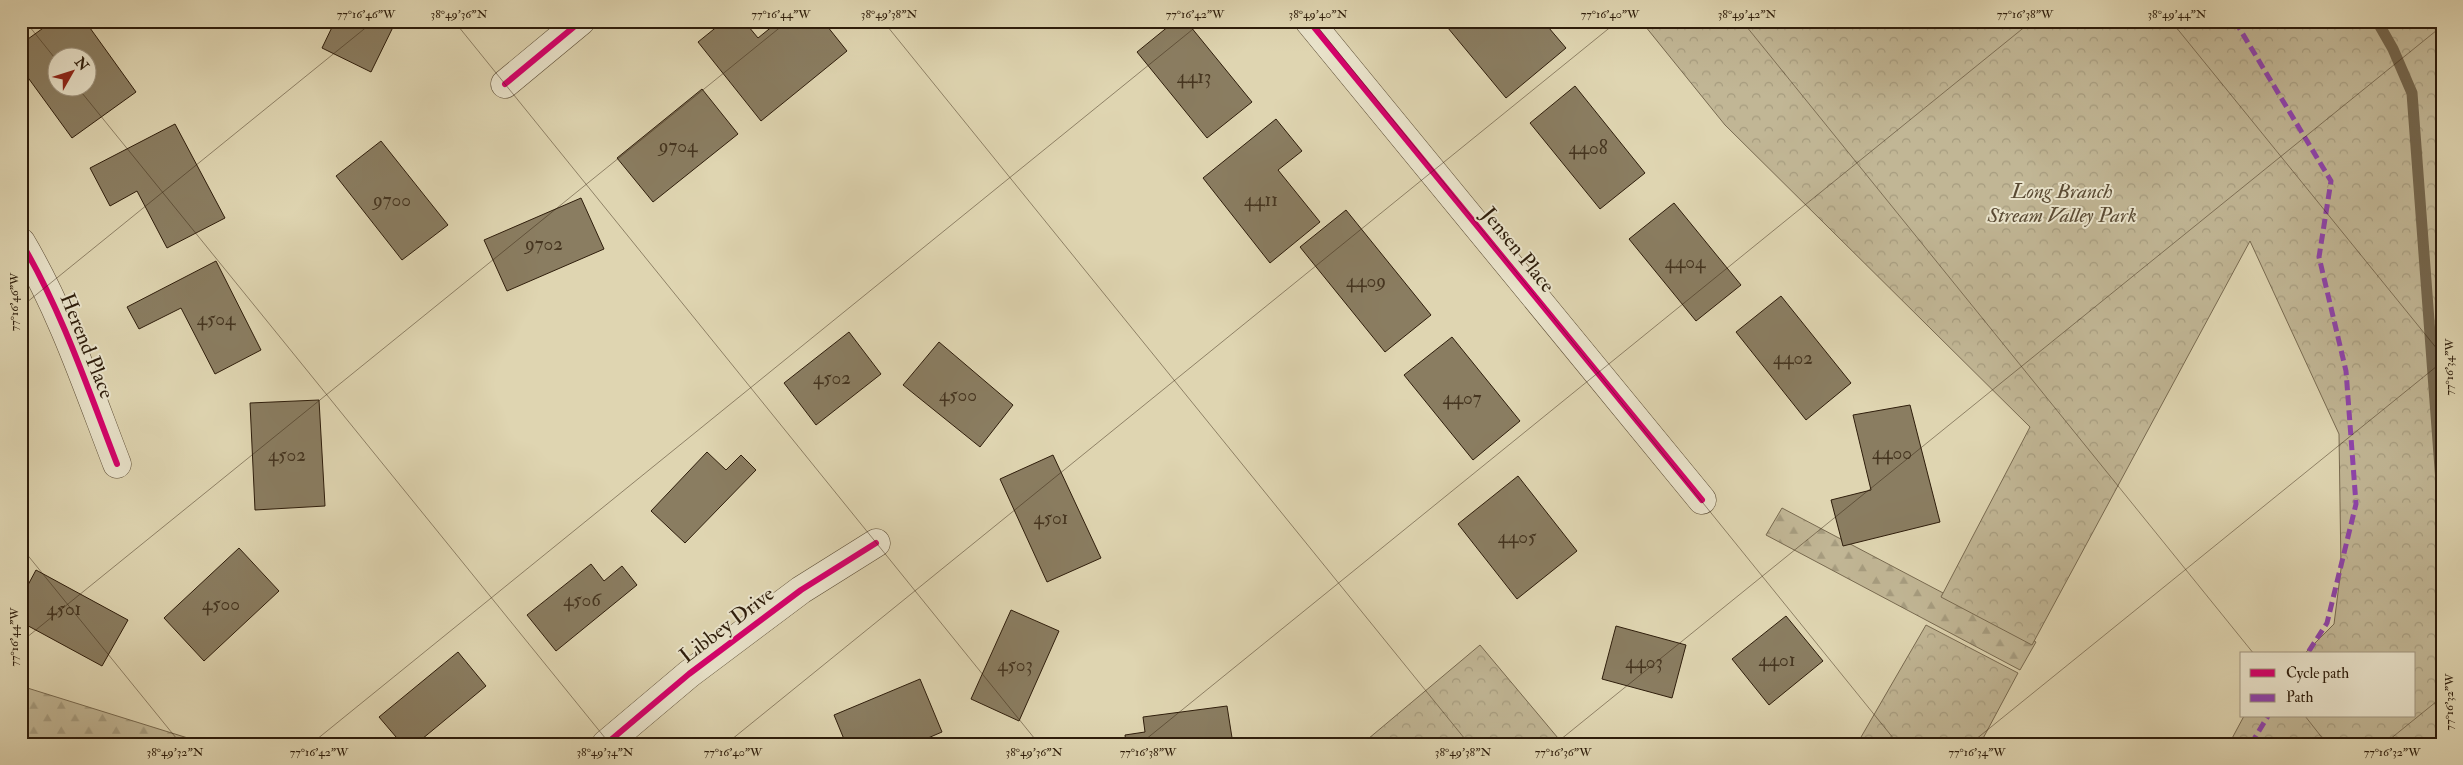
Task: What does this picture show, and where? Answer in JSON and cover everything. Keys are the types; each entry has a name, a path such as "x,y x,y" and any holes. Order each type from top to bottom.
{"street":[{"path":"505,84 581,21"},
{"name":"Jensen Place","path":"1309,21 1702,500"},
{"name":"Herend Place","path":"21,242 47,291 118,464"},
{"name":"Libbey Drive","path":"606,744 689,674 801,590 876,544"}],"green space":[{"name":"Long Branch Stream Valley Park","path":"1641,21 2442,21 2442,744 2229,744 2243,718 2416,718 2416,652 2306,652 2334,624 2341,569 2339,434 2250,241 2032,645 1941,597 2030,427 1725,125"},
{"path":"1782,508 2036,642 2020,670 1766,535"},
{"path":"1926,625 2018,673 1980,744 1857,744"},
{"path":"1480,645 1563,744 1362,744"},
{"path":"21,686 207,744 21,744"}],"building":[{"path":"53,21 85,21 136,92 72,138 21,68 21,44"},
{"path":"335,21 396,21 371,72 322,48"},
{"path":"724,21 744,21 758,38 779,21 823,21 847,51 761,121 698,42"},
{"path":"1175,21 1186,21 1252,102 1207,138 1137,52"},
{"path":"1444,21 1543,21 1566,48 1506,98"},
{"path":"1575,86 1645,173 1600,209 1530,123"},
{"path":"702,89 738,134 653,202 617,158"},
{"path":"1276,119 1302,151 1278,170 1320,222 1270,263 1203,178"},
{"path":"175,124 225,218 167,248 137,191 110,206 90,168"},
{"path":"381,141 448,225 402,260 336,176"},
{"path":"581,198 604,249 507,291 484,240"},
{"path":"1674,203 1741,285 1696,321 1629,239"},
{"path":"1346,210 1431,315 1385,352 1300,247"},
{"path":"216,261 261,350 215,374 181,308 139,329 127,307"},
{"path":"1781,296 1851,383 1806,420 1736,332"},
{"path":"849,332 881,374 816,425 784,383"},
{"path":"1452,337 1520,421 1473,460 1404,375"},
{"path":"939,342 1013,405 980,447 903,385"},
{"path":"319,400 325,506 255,510 250,403"},
{"path":"1910,405 1940,522 1843,546 1831,500 1871,490 1853,415"},
{"path":"707,452 726,470 741,455 756,470 685,543 651,511"},
{"path":"1053,455 1101,558 1047,582 1000,479"},
{"path":"1518,476 1577,551 1517,599 1458,524"},
{"path":"239,548 279,591 204,661 164,618"},
{"path":"591,564 604,581 622,566 637,585 556,651 527,615"},
{"path":"36,570 128,620 102,666 21,622 21,598"},
{"path":"1011,610 1059,631 1019,721 971,699"},
{"path":"1786,616 1823,661 1769,705 1732,659"},
{"path":"1616,626 1686,645 1672,698 1602,679"},
{"path":"458,652 486,686 416,744 402,744 379,717"},
{"path":"920,679 942,732 914,744 846,744 834,715"},
{"path":"1227,706 1233,744 1126,744 1125,735 1145,732 1143,717"}],"waterway":[{"path":"2377,21 2393,49 2412,93 2442,495"}],"marked path":[{"path":"2235,21 2331,181 2319,257 2346,371 2356,504 2327,623 2308,652"},
{"path":"2251,744 2267,718"}],"cycle path":[{"path":"505,84 581,21"},
{"path":"1309,21 1702,500"},
{"path":"21,242 36,268 62,323 117,464"},
{"path":"606,744 689,674 801,590 876,543"}]}
